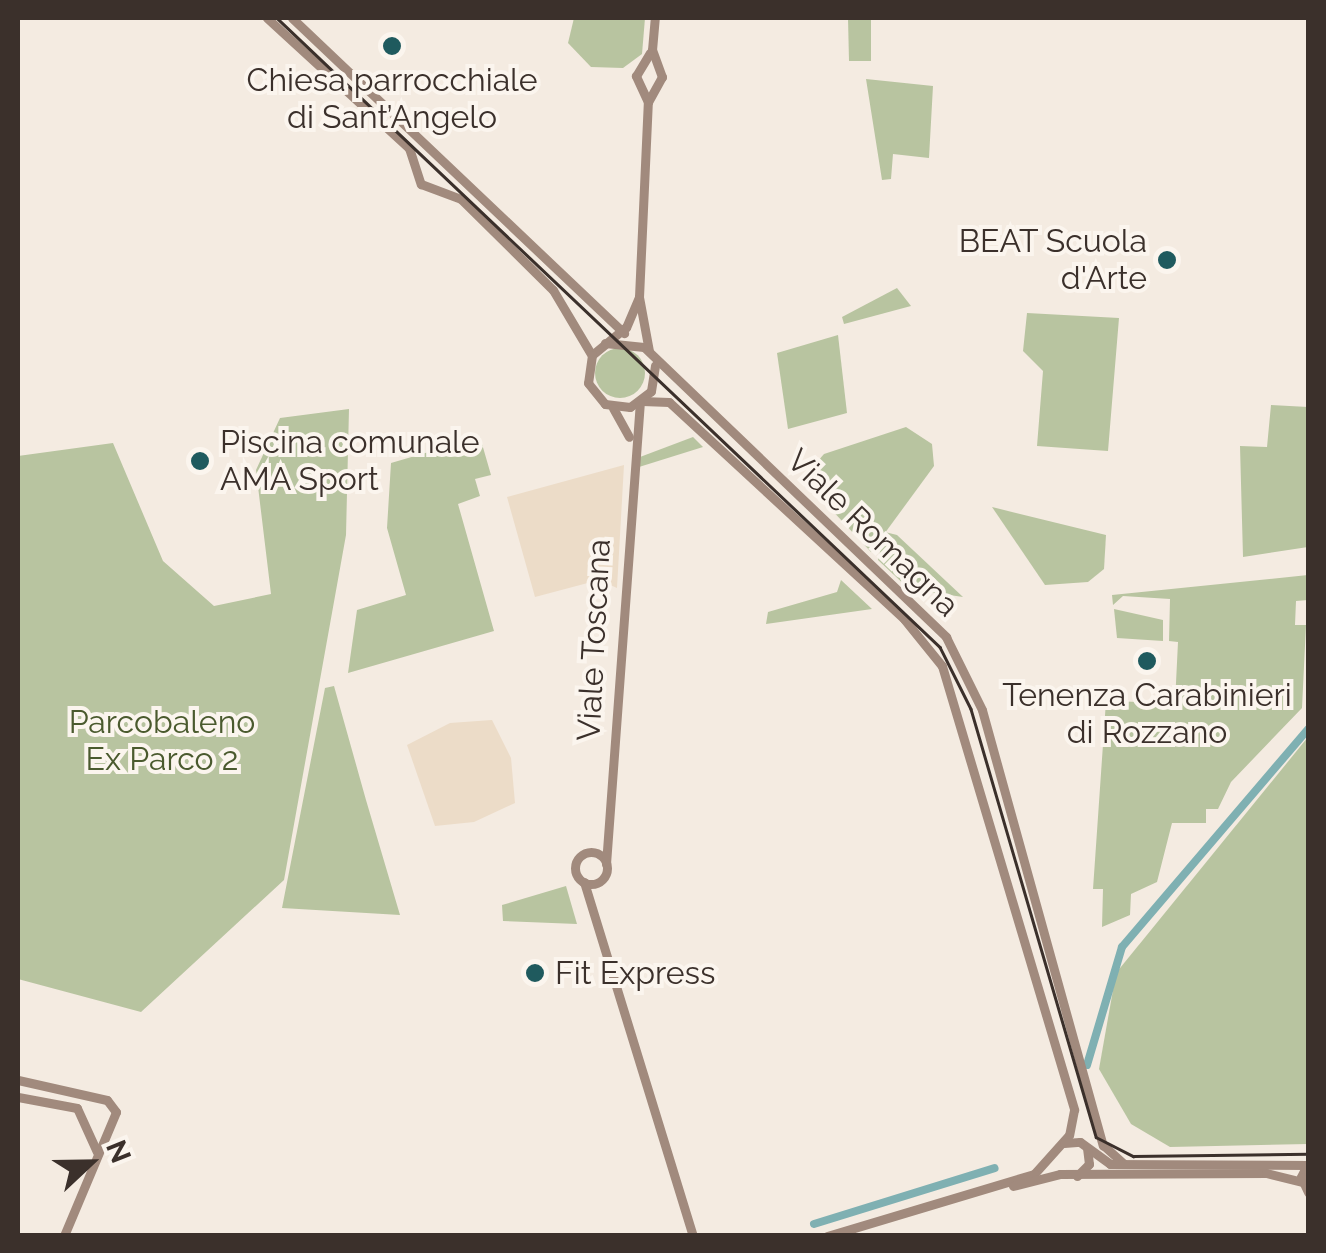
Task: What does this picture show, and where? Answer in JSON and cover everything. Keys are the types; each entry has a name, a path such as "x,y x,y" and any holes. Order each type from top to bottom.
{"main road":[{"path":"267,18 418,166 421,184 461,199 553,290 590,340 590,388 610,406 631,445"},
{"path":"292,18 652,359"},
{"path":"610,406 642,401 654,383 638,298 648,102 658,86 652,50 655,18"},
{"path":"648,102 640,86 642,66 652,50"},
{"path":"642,66 657,67"},
{"path":"640,86 658,86"},
{"path":"418,166 439,156"},
{"path":"439,190 449,164"},
{"path":"606,318 630,312 638,298"},
{"path":"590,358 621,331 638,298"},
{"path":"605,343 638,344"},
{"name":"Viale Romagna","path":"652,359 946,637 982,710 1105,1148 1124,1164"},
{"name":"Viale Romagna","path":"642,401 669,402 896,611 942,666 1074,1117 1058,1148"},
{"name":"Viale Toscana","path":"604,877 631,445 642,401"},
{"path":"608,838 576,865 606,930 693,1236"},
{"path":"589,852 606,864"},
{"path":"584,882 604,877 606,930"},
{"path":"18,1080 102,1099 114,1107 114,1121 64,1236"},
{"path":"18,1097 90,1120 114,1121"},
{"path":"97,1156 90,1120 102,1099"},
{"path":"1071,1176 1089,1166 1085,1146"},
{"path":"827,1236 1034,1174 1058,1148 1085,1146 1104,1162 1124,1164 1308,1164 1301,1182"},
{"path":"1058,1148 1071,1176"},
{"path":"983,1190 1071,1176 1266,1173 1301,1182 1308,1192"}],"green space":[{"path":"574,18 645,18 642,54 623,68 591,67 568,43"},
{"path":"848,18 871,18 871,61 849,61"},
{"path":"866,79 933,86 929,158 893,154 891,179 882,180"},
{"path":"897,288 911,306 844,324 842,317"},
{"path":"1027,313 1119,318 1108,451 1037,446 1043,371 1023,351"},
{"path":"838,335 847,413 788,429 777,353"},
{"path":"620,348 638,355 645,373 638,391 620,398 602,391 595,373 602,355"},
{"path":"1271,405 1308,407 1308,547 1243,557 1240,446 1267,447"},
{"name":"Parcobaleno Ex Parco 2","path":"349,409 346,535 284,880 141,1012 18,979 18,456 113,443 163,561 214,606 271,594 256,470 280,418"},
{"path":"906,427 932,444 934,466 871,552 815,492 811,469 824,454"},
{"path":"480,437 491,475 475,479 480,496 458,504 494,631 348,673 357,610 406,595 387,528 391,463"},
{"path":"693,437 703,447 639,467 640,457"},
{"path":"992,507 1106,535 1104,569 1088,582 1045,585"},
{"path":"885,532 897,535 963,597 909,589 878,560"},
{"path":"1308,575 1308,600 1296,601 1295,625 1306,625 1302,708 1231,782 1218,809 1206,809 1206,823 1172,823 1157,882 1131,894 1130,915 1102,927 1103,889 1093,889 1106,701 1175,703 1178,642 1169,641 1170,599 1123,596 1113,605 1112,595"},
{"path":"841,580 872,609 766,624 768,612 837,592"},
{"path":"1114,609 1163,620 1163,641 1117,638"},
{"path":"334,686 400,915 282,908 325,688"},
{"path":"1308,737 1308,1144 1170,1147 1131,1124 1099,1069 1116,973"},
{"path":"566,886 577,924 503,921 502,905"}],"shaded area":[{"path":"624,465 617,588 599,580 535,597 507,497"},
{"path":"492,720 511,758 515,803 474,822 435,826 407,745 450,723"}],"waterway":[{"path":"1087,1065 1122,947 1308,729"},
{"path":"814,1224 995,1168"}],"tram line":[{"path":"277,18 940,647 971,709 1096,1137 1133,1156 1308,1154"}],"place":[{"name":"Chiesa parrocchiale di Sant’Angelo","path":"392,46"},
{"name":"BEAT Scuola d'Arte","path":"1167,260"},
{"name":"Piscina comunale AMA Sport","path":"200,461"},
{"name":"Tenenza Carabinieri di Rozzano","path":"1147,661"},
{"name":"Fit Express","path":"535,973"}]}
